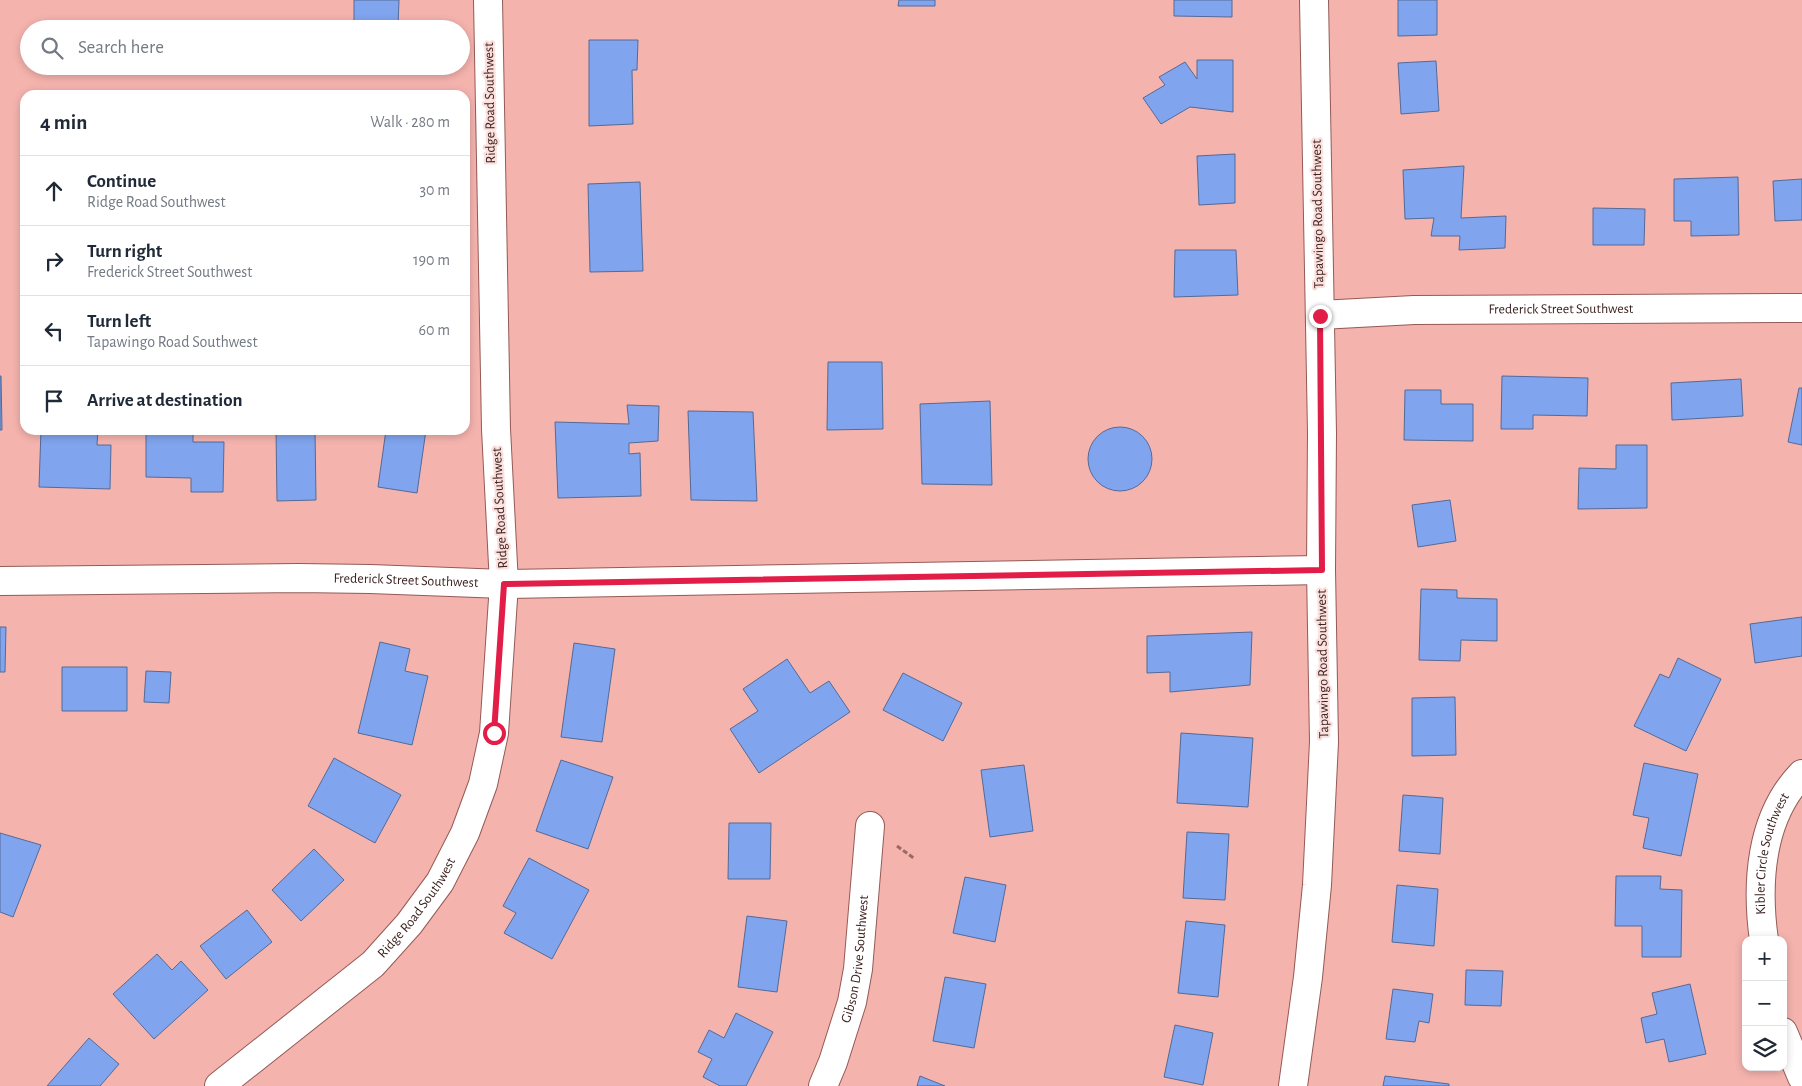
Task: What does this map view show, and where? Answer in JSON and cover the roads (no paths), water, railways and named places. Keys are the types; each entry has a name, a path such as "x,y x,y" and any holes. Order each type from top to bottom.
{"street":[{"name":"Ridge Road Southwest","path":"219,1086 373,964 409,924 440,882 465,833 483,784 494,733 504,584 496,429 488,0"},
{"name":"Tapawingo Road Southwest","path":"1293,1086 1308,977 1317,885 1324,742 1320,316 1314,0"},
{"name":"Frederick Street Southwest","path":"1320,316 1414,310 1802,308"},
{"name":"Frederick Street Southwest","path":"0,581 370,578 504,584 1322,570"},
{"name":"Kibler Circle Southwest","path":"1763,936 1762,867 1768,834 1781,803 1802,774"},
{"name":"Gibson Drive Southwest","path":"823,1086 833,1062 852,1002 858,970 870,826"},
{"path":"1787,1041 1802,1077"}]}
